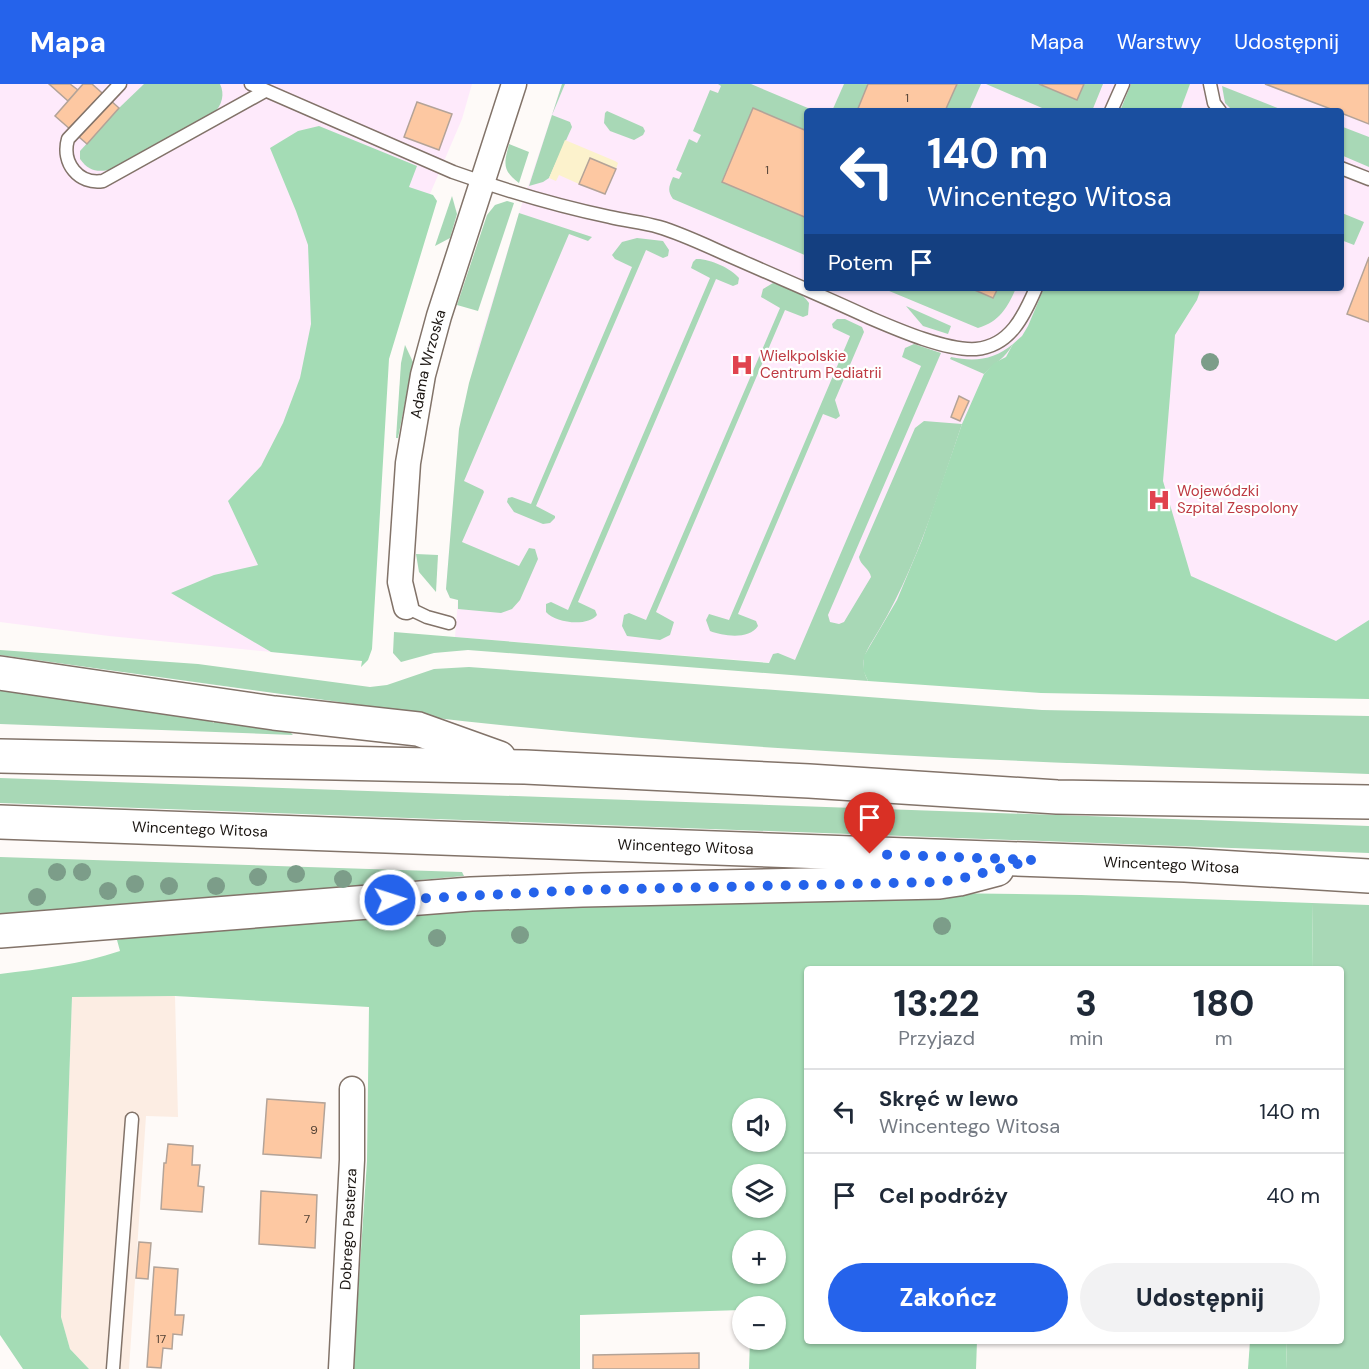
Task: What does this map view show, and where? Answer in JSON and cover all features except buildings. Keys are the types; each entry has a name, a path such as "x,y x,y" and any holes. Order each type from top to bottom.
{"main road":[{"path":"0,673 274,713 418,729 525,767"},
{"path":"0,756 525,767 1057,797 1369,802"},
{"name":"Wincentego Witosa","path":"0,822 1033,860 1369,876"},
{"path":"0,931 471,894 939,882 1033,860"}],"street":[{"name":"Adama Wrzoska","path":"406,607 400,582 408,463 423,375 439,316 514,84"},
{"name":"Dobrego Pasterza","path":"341,1369 352,1160 352,1089"}],"lane":[{"path":"120,84 68,140 66,147 68,162 78,176 94,183 103,181 265,90"},
{"path":"252,84 453,172 609,217 658,226 804,287"},
{"path":"1112,108 1123,84"},
{"path":"1210,84 1214,104 1217,108"},
{"path":"1344,169 1369,179"},
{"path":"812,291 898,330 968,350 989,347 998,343 1013,330 1035,291"},
{"name":"Adama Wrzoska","path":"406,607 427,617 448,622"},
{"path":"113,1369 132,1119"}],"shaded area":[{"path":"0,84 472,84 462,119 430,194 382,347 362,661 109,636 0,622"},
{"path":"562,84 1369,84 1369,680 869,675 862,670 455,637 458,600 450,598 446,589 459,429 478,348 519,213"},
{"path":"72,996 175,996 178,1117 146,1116 129,1369 89,1369 70,1349 61,1317"}],"green space":[{"path":"144,84 220,84 222,99 214,113 115,169 100,171 87,167 80,159 80,151"},
{"path":"562,84 565,84 552,115 570,122 572,127 549,178 529,186"},
{"path":"718,84 751,84 808,108 804,108 804,130 753,108 722,181 804,217 804,255 673,199 671,196 669,188 673,177 679,179 682,173 676,170 689,139 697,143 701,135 693,131 710,90 718,93 721,86"},
{"path":"844,84 868,84 858,108 833,108"},
{"path":"957,84 981,84 970,108 946,108"},
{"path":"986,84 1039,84 1077,100 1084,84 1103,84 1093,108 1042,108"},
{"path":"1131,84 1190,84 1181,108 1121,108"},
{"path":"1222,86 1277,108 1230,108 1225,103"},
{"path":"607,111 643,127 645,131 643,135 634,140 610,131 604,123"},
{"path":"319,126 417,166 409,187 433,195 437,201 389,359 372,649 368,660 361,667 362,661 271,652 171,593 214,575 258,565 228,501 261,466 283,423 300,378 311,324 308,245 270,148 298,131"},
{"path":"1344,127 1369,137 1369,167 1344,156"},
{"path":"509,144 529,152 519,183 507,170 506,157"},
{"path":"452,196 457,214 450,238 435,246"},
{"path":"507,201 514,203 478,311 457,305 487,215 495,205"},
{"path":"519,213 592,237 588,241 569,234 464,481 484,492 462,542 519,566 529,548 535,549 538,559 520,600 512,609 501,613 458,609 458,600 450,598 446,589 459,429 469,383"},
{"path":"1344,214 1364,222 1354,245 1344,241"},
{"path":"637,238 663,241 669,250 668,256 663,258 646,250 536,506 555,516 550,523 543,524 514,512 507,502 508,498 512,497 531,504 632,267 615,259 612,255 622,242"},
{"path":"696,259 707,260 725,267 739,278 738,284 733,286 716,279 578,602 595,610 597,615 593,619 579,622 556,619 546,612 546,604 551,602 568,610 710,278 691,268"},
{"path":"773,283 798,292 809,303 808,315 803,317 785,310 656,612 674,622 670,635 660,640 627,636 622,626 624,615 629,613 646,620 780,308 761,297 763,289"},
{"path":"889,291 977,291 993,298 996,291 1015,291 1002,313 992,322 978,328"},
{"path":"1043,291 1200,291 1197,300 1175,335 1163,481 1191,576 1336,641 1369,620 1369,699 1041,693 868,681 863,670 864,656 897,600 922,540 962,424 984,374 994,363 1006,357 1013,344 1028,326"},
{"path":"906,306 951,326 948,334 923,326"},
{"path":"837,319 845,319 862,327 864,332 835,400 840,416 836,419 823,414 738,614 756,621 758,626 742,635 710,631 706,620 709,614 729,620 850,336 833,328 832,324"},
{"path":"914,344 941,353 828,615 830,622 839,624 844,622 871,577 859,557 915,428 924,421 962,424 916,555 905,581 865,655 864,667 868,681 468,650 434,653 401,662 393,653 394,632 769,663 773,654 778,653 795,660 921,366 902,357 905,348"},
{"path":"1013,344 1003,357 984,374 950,359 951,357 984,358 999,353"},
{"path":"405,345 413,362 398,438 396,438 401,363"},
{"path":"416,554 438,555 436,592 419,572"},
{"path":"0,650 198,664 370,687 387,685 434,669 469,667 1042,710 1369,716 1369,774 893,755 538,729 419,716 419,713 0,655"},
{"path":"0,690 212,720 213,723 216,721 282,730 293,735 0,724"},
{"path":"0,778 1369,826 1369,853 0,803"},
{"path":"0,857 462,872 464,876 256,895 0,914"},
{"path":"938,893 1081,895 1312,903 1313,966 804,966 804,1344 977,1344 976,1369 749,1369 750,1350 786,1350 786,1296 732,1296 732,1310 580,1315 580,1369 353,1369 367,1161 369,1007 175,996 72,997 61,1317 70,1349 89,1369 23,1369 0,1335 0,974 61,966 105,956 120,951 117,940 136,936 561,904"},
{"path":"1312,903 1369,905 1369,1369 1287,1369 1286,1344 1344,1344 1344,966 1313,966"},
{"path":"1250,1344 1286,1344 1287,1369 1248,1369"}],"sand":[{"path":"565,140 615,161 618,163 616,169 590,158 579,184 559,175 556,181 549,178"}],"place":[{"name":"Wielkpolskie Centrum Pediatrii","path":"742,365"},
{"name":"Wojewódzki Szpital Zespolony","path":"1159,500"}],"route":[{"path":"390,900 582,890 939,882 1033,860 870,854"}]}
